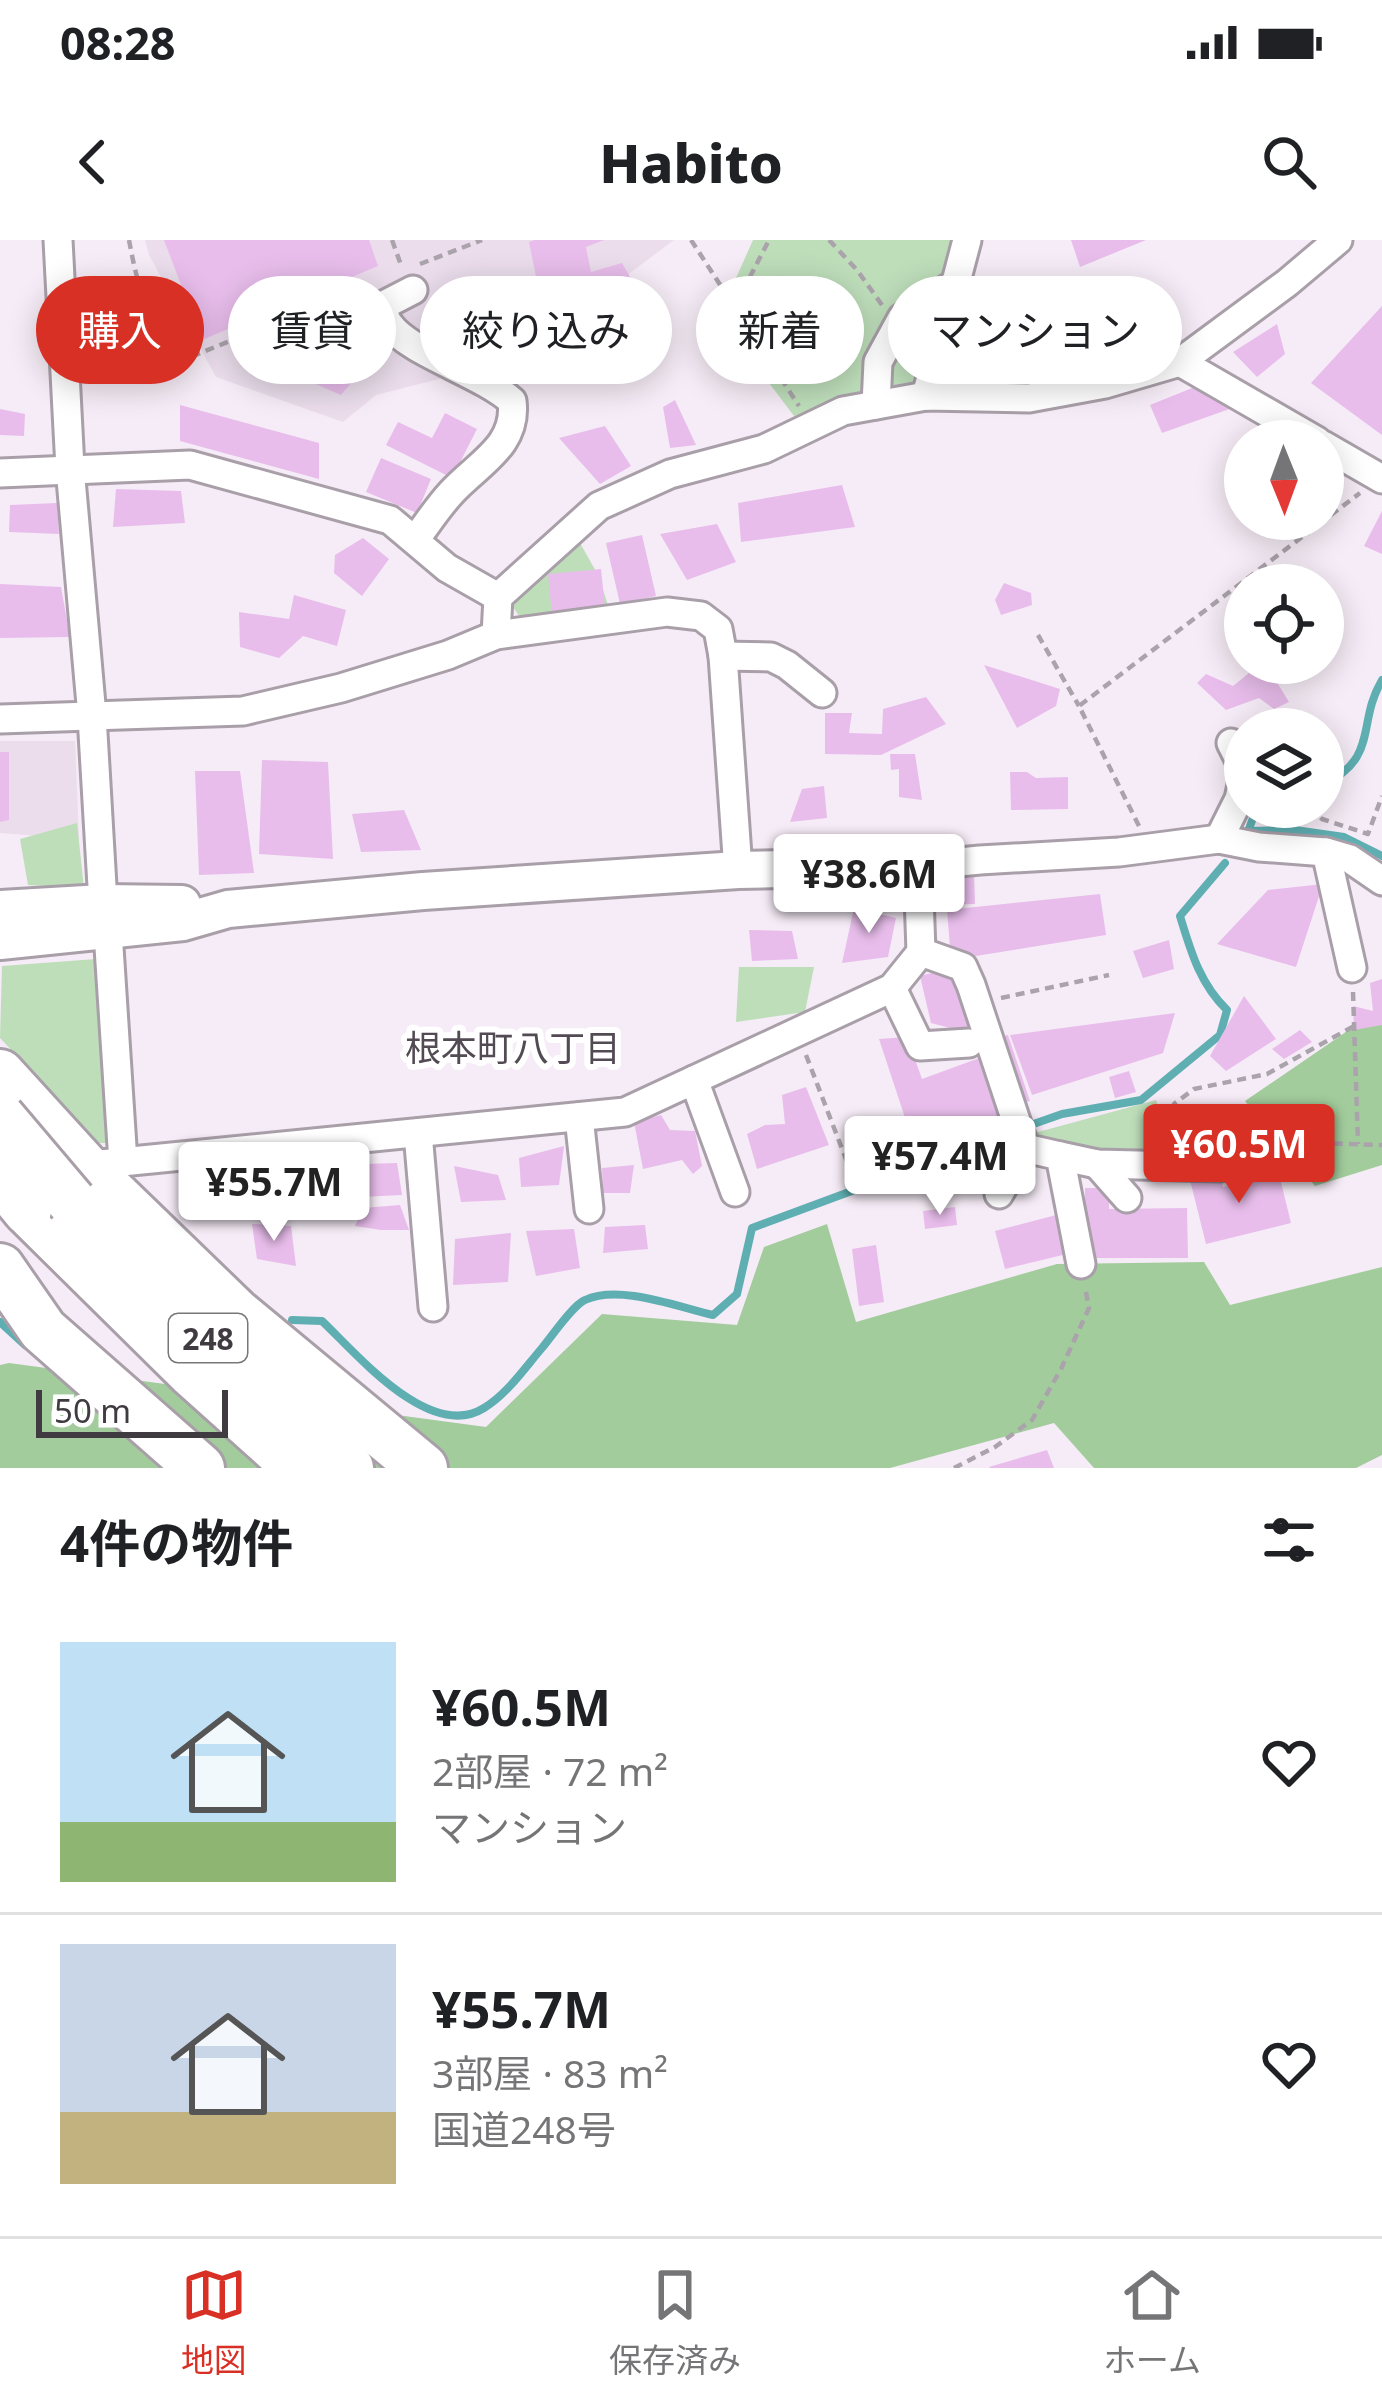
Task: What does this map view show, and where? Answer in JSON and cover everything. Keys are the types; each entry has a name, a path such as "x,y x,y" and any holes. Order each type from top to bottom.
{"highway":[{"path":"0,1074 51,1183 160,1241 238,1315 422,1468"},
{"name":"248","path":"0,1117 191,1373 298,1468"},
{"name":"248","path":"51,1183 246,1375 350,1468"},
{"path":"0,1268 44,1330 200,1468"}],"street":[{"path":"58,240 70,468 106,917 51,1183 418,1132 625,1112 892,988 921,952 918,866"},
{"path":"958,276 967,240"},
{"path":"1182,361 1287,284 1338,240"},
{"path":"412,290 382,306 387,322 404,339 496,386 512,401 514,418 501,446 450,493 415,539"},
{"path":"876,405 878,362 888,344"},
{"path":"1182,363 1280,420"},
{"path":"926,396 929,384"},
{"path":"496,635 498,597 599,506 670,474 764,449 843,411 926,396 1029,398 1106,384"},
{"path":"1344,457 1381,479"},
{"path":"0,473 190,465 390,520 447,568 498,597"},
{"path":"0,719 243,711 341,688 496,635 667,612 701,616 718,628 723,656 737,869"},
{"path":"723,656 770,657 822,693"},
{"path":"1219,838 1224,828"},
{"path":"0,941 182,904 228,909 737,869 918,866 1132,850 1219,838 1259,847 1326,852 1350,859 1382,881"},
{"path":"1326,852 1352,968"},
{"path":"0,909 106,917"},
{"path":"921,952 963,967 1025,1148 999,1194"},
{"path":"892,988 920,1046 969,1043"},
{"path":"694,1080 735,1192"},
{"path":"579,1117 589,1210"},
{"path":"418,1132 433,1307"},
{"path":"1025,1148 1097,1164 1220,1167"},
{"path":"1060,1156 1081,1264"},
{"path":"1097,1164 1127,1198"}],"path":[{"path":"129,240 136,280 162,329 193,356 228,342"},
{"path":"392,240 404,270 482,240"},
{"path":"691,240 714,276"},
{"path":"750,276 769,240"},
{"path":"829,240 881,303 888,332"},
{"path":"784,384 812,426"},
{"path":"1079,706 1381,479"},
{"path":"1038,635 1139,825 1132,850"},
{"path":"1344,826 1368,834 1382,796"},
{"path":"1352,968 1358,1144"},
{"path":"977,1002 1109,975"},
{"path":"1188,1168 1174,1104 1194,1089 1267,1074 1354,1026"},
{"path":"797,1033 854,1180"},
{"path":"1220,1167 1318,1143 1382,1144"},
{"path":"954,1468 995,1448 1032,1420 1089,1308 1081,1264"}],"shaded area":[{"path":"145,240 674,240 626,276 420,276 420,384 376,395 343,422 236,384 396,384 396,276 228,276 228,381 216,377 204,355 204,276 161,276"},
{"path":"0,741 75,741 79,839 0,833"}],"green space":[{"path":"753,240 958,240 953,276 888,276 888,384 931,384 794,416 770,384 864,384 864,276 737,276"},
{"path":"580,543 610,611 523,622 511,604"},
{"path":"77,823 84,888 28,885 20,839"},
{"path":"96,959 114,1143 99,1143 0,1038 2,966"},
{"path":"739,967 814,967 805,1012 736,1022"},
{"path":"1382,1004 1382,1165 1315,1186 1245,1101"},
{"path":"1156,1100 1177,1159 1030,1145 1027,1135"},
{"path":"827,1224 856,1322 1057,1264 1204,1262 1230,1305 1382,1267 1382,1455 1356,1468 1094,1468 1054,1423 890,1468 0,1468 0,1365 486,1427 602,1314 737,1325 764,1247"}],"building":[{"path":"164,240 369,240 378,266 354,276 228,276 228,329 204,339 204,276 178,276"},
{"path":"604,240 586,247 591,272 622,263 629,276 536,276 529,242"},
{"path":"1071,240 1146,240 1080,267"},
{"path":"1382,306 1382,435 1311,383"},
{"path":"1277,324 1285,354 1257,377 1233,352"},
{"path":"316,384 350,384 341,395"},
{"path":"1202,384 1235,407 1162,433 1150,405"},
{"path":"675,400 696,445 670,448 663,407"},
{"path":"180,405 319,443 319,479 180,441"},
{"path":"0,409 25,414 24,436 0,435"},
{"path":"445,413 477,429 452,478 386,445 398,422 432,438"},
{"path":"605,426 631,466 600,484 559,438"},
{"path":"381,458 431,479 417,513 366,492"},
{"path":"842,485 855,527 741,542 738,503"},
{"path":"116,489 181,491 185,523 113,527"},
{"path":"57,503 59,534 9,532 10,505"},
{"path":"1382,511 1382,554 1364,546"},
{"path":"717,524 736,562 687,580 660,534"},
{"path":"642,535 656,596 620,604 606,543"},
{"path":"363,538 389,559 362,596 334,573 335,555"},
{"path":"601,569 605,608 552,614 548,574"},
{"path":"1004,583 1031,593 1032,605 1001,615 995,600"},
{"path":"0,584 61,587 70,637 0,638"},
{"path":"294,595 346,610 337,646 303,636 279,658 240,647 239,612 289,619"},
{"path":"984,665 1060,689 1056,706 1017,728"},
{"path":"1206,674 1233,686 1278,684 1289,702 1273,708 1259,698 1224,708 1197,683"},
{"path":"926,697 946,724 881,755 825,754 825,713 852,713 849,733 882,734 883,709"},
{"path":"0,752 9,752 9,820 0,822"},
{"path":"890,754 915,754 922,800 899,797 899,769 891,770"},
{"path":"262,760 328,762 333,859 259,854"},
{"path":"195,771 240,771 254,873 199,875"},
{"path":"1010,772 1027,772 1036,778 1068,777 1068,809 1011,810"},
{"path":"824,786 827,818 790,822 802,789"},
{"path":"404,810 421,850 361,852 352,814"},
{"path":"974,876 975,904 935,905 934,877"},
{"path":"1323,884 1296,967 1217,944 1268,890"},
{"path":"1100,894 1106,935 951,960 947,910"},
{"path":"854,908 896,918 888,957 842,963"},
{"path":"749,930 792,931 798,959 752,961"},
{"path":"1169,940 1174,969 1143,978 1133,951"},
{"path":"944,970 965,980 977,1027 954,1029 931,1023 920,976"},
{"path":"1382,979 1382,1025 1354,1030 1353,1006 1373,1011 1370,983"},
{"path":"1244,996 1276,1039 1226,1071 1210,1056"},
{"path":"1175,1013 1163,1053 1032,1095 1010,1035"},
{"path":"1300,1030 1312,1042 1284,1059 1272,1049"},
{"path":"1008,1035 1030,1101 1020,1103 998,1037"},
{"path":"907,1037 922,1079 982,1057 1003,1121 915,1148 879,1039"},
{"path":"1129,1071 1136,1092 1115,1098 1109,1077"},
{"path":"806,1087 829,1145 757,1169 747,1134 765,1125 785,1124 782,1095"},
{"path":"1222,1108 1226,1123 1191,1131 1192,1115"},
{"path":"661,1115 670,1130 695,1131 702,1166 693,1174 682,1160 643,1169 634,1122"},
{"path":"564,1146 559,1185 521,1187 519,1158"},
{"path":"397,1163 402,1195 341,1198 333,1165"},
{"path":"634,1165 630,1193 603,1193 602,1168"},
{"path":"454,1166 498,1175 506,1200 461,1202"},
{"path":"289,1171 294,1210 256,1205 250,1178"},
{"path":"1220,1172 1223,1187 1279,1174 1291,1223 1206,1244 1190,1180"},
{"path":"319,1184 323,1212 303,1212 299,1185"},
{"path":"1085,1188 1109,1188 1109,1209 1187,1208 1188,1258 1085,1258"},
{"path":"400,1205 409,1230 355,1226 363,1208"},
{"path":"955,1207 957,1225 925,1229 923,1211"},
{"path":"1060,1214 1071,1253 1005,1269 995,1231"},
{"path":"252,1224 291,1226 296,1266 257,1259"},
{"path":"645,1225 648,1249 603,1253 605,1227"},
{"path":"574,1229 580,1268 536,1276 526,1231"},
{"path":"511,1233 508,1282 453,1285 455,1239"},
{"path":"876,1245 884,1302 859,1306 852,1249"},
{"path":"1047,1450 1054,1468 989,1467"}],"waterway":[{"path":"1344,771 1360,751 1382,680"},
{"path":"1247,831 1295,830 1344,837 1382,856"},
{"path":"1025,1127 1062,1114 1141,1100 1220,1035 1227,1010 1203,978 1180,916 1225,863"},
{"path":"292,1320 322,1321 396,1390 441,1413 463,1415 500,1396 585,1300 614,1294 713,1315 737,1294 752,1228 1011,1132"},
{"path":"0,1322 25,1345"}],"district":[{"name":"根本町八丁目","path":"513,1047"}]}
